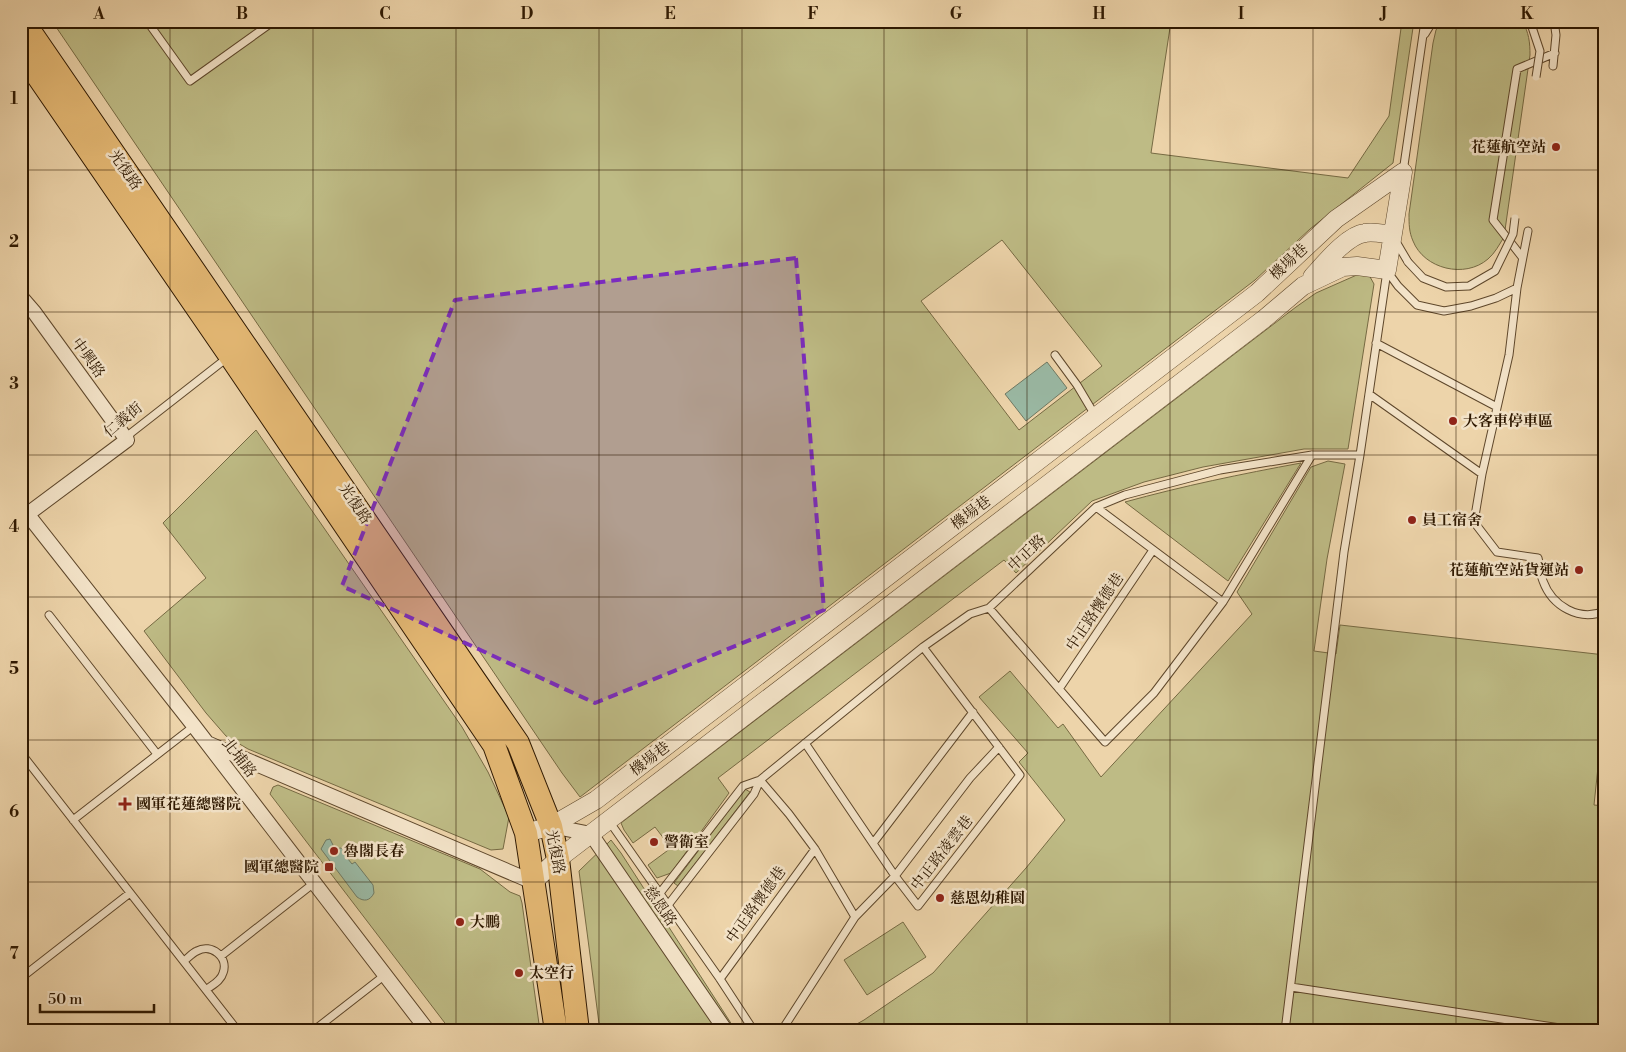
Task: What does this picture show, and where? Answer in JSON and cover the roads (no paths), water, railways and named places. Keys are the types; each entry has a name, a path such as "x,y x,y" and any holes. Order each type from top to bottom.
{"main road":[{"name":"光復路","path":"22,21 494,745 526,833 556,1031"},
{"name":"光復路","path":"21,52 238,350 518,743 551,826 558,859 578,1031"}],"street":[{"path":"1387,270 1403,172"},
{"name":"機場巷","path":"526,833 551,826 596,800 1257,293 1336,219 1403,172"},
{"name":"機場巷","path":"533,882 558,859 1264,319 1303,286 1344,244 1365,232 1392,235"},
{"name":"機場巷","path":"1303,286 1343,267 1357,266 1387,270"},
{"name":"中興路","path":"21,297 34,312 127,440"},
{"name":"仁義街","path":"23,513 127,440"},
{"name":"北埔路","path":"23,513 194,726 428,1031"},
{"path":"206,742 533,882"},
{"path":"660,751 675,770"},
{"path":"551,826 591,834"},
{"name":"慈恩路","path":"591,834 726,1031"}],"lane":[{"path":"147,21 190,80 274,21"},
{"path":"1403,172 1425,21"},
{"path":"1422,39 1433,21"},
{"path":"1530,21 1540,52 1536,77"},
{"path":"1553,66 1556,35 1554,21"},
{"path":"1522,257 1493,220 1517,69 1554,53"},
{"path":"1392,235 1408,262 1423,278 1446,286 1469,286 1495,271 1513,234 1515,218"},
{"path":"1528,230 1517,288 1509,355 1482,474 1474,522 1498,552 1538,558 1543,582 1558,605 1578,614 1605,611"},
{"path":"1387,270 1398,286 1417,305 1444,311 1471,306 1517,288"},
{"path":"1285,1031 1344,552 1387,270"},
{"path":"1376,343 1497,407"},
{"name":"仁義街","path":"127,440 131,433 238,350"},
{"path":"1055,355 1078,385 1096,417"},
{"path":"1369,394 1482,474"},
{"path":"989,608 1105,742 1154,693 1224,602 1312,454"},
{"name":"中正路","path":"660,893 743,786 760,780 923,647 970,614 989,608 1096,507 1125,495 1220,470 1312,454 1360,455"},
{"path":"1096,507 1224,602"},
{"name":"中正路懷德巷","path":"1059,689 1153,550"},
{"path":"49,615 158,754"},
{"path":"806,743 895,876 970,778 999,747 923,647"},
{"path":"874,842 973,712"},
{"path":"73,820 194,726"},
{"name":"中正路凌雲巷","path":"777,1031 784,1026 855,917 895,876 918,906 1020,775 999,747"},
{"path":"21,753 238,1031"},
{"path":"760,780 815,849 855,917"},
{"name":"中正路","path":"668,905 754,794 760,780"},
{"path":"609,821 720,979 754,1031"},
{"name":"中正路懷德巷","path":"720,979 815,849"},
{"path":"220,956 314,883"},
{"path":"21,978 130,893"},
{"path":"184,961 197,951 203,949 210,949 220,956 224,968 223,974 220,980 206,990"},
{"path":"313,1031 385,975"},
{"path":"1291,987 1563,1030 1580,1031"}],"place":[{"name":"花蓮航空站","path":"1556,147"},
{"name":"大客車停車區","path":"1453,421"},
{"name":"員工宿舍","path":"1412,520"},
{"name":"花蓮航空站貨運站","path":"1579,570"},
{"name":"國軍花蓮總醫院","path":"125,804"},
{"name":"警衛室","path":"654,842"},
{"name":"魯閣長春","path":"334,851"},
{"name":"國軍總醫院","path":"329,867"},
{"name":"慈恩幼稚園","path":"940,898"},
{"name":"大鵬","path":"460,922"},
{"name":"太空行","path":"519,973"}]}
